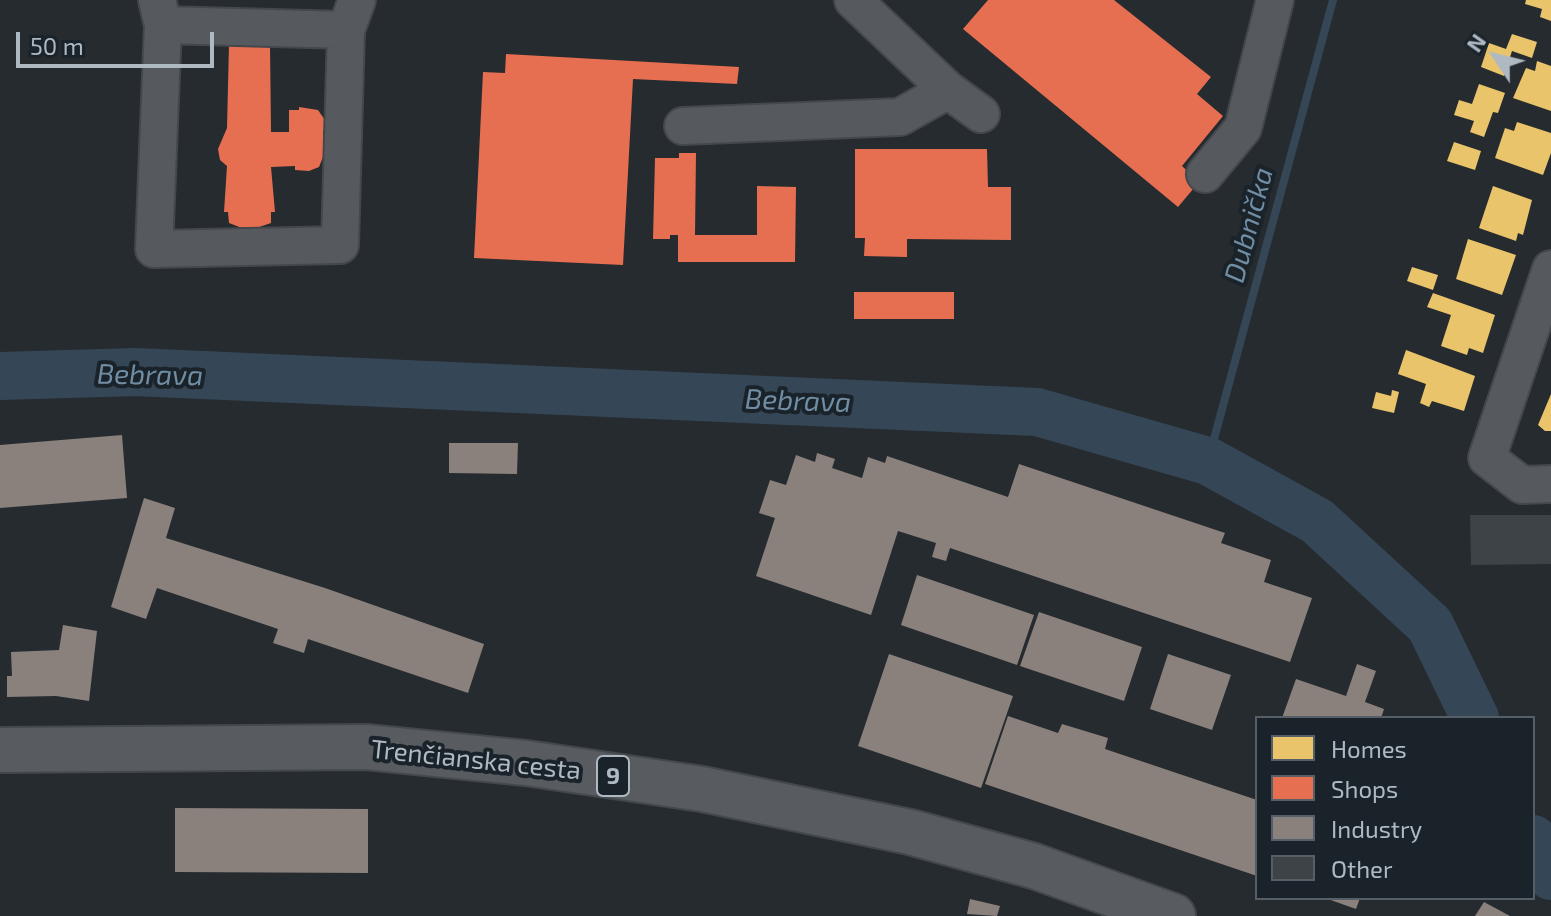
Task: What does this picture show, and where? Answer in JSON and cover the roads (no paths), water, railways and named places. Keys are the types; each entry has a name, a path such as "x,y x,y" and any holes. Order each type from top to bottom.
{"main road":[{"name":"Trenčianska cesta","path":"0,750 366,747 526,763 702,789 910,832 1034,866 1173,916"}],"street":[{"path":"853,0 948,90 981,114"},
{"path":"1205,174 1243,128 1275,0"},
{"path":"160,12 352,15 340,245 154,249 160,12"},
{"path":"683,126 900,117 948,90"},
{"path":"1551,269 1487,458 1522,485 1551,484"}],"waterway":[{"name":"Dubnička","path":"1208,461 1333,0"},
{"name":"Bebrava","path":"0,376 135,372 1037,412 1208,461 1317,521 1430,625 1474,716"},
{"name":"Bebrava","path":"1535,843 1551,876"}]}
